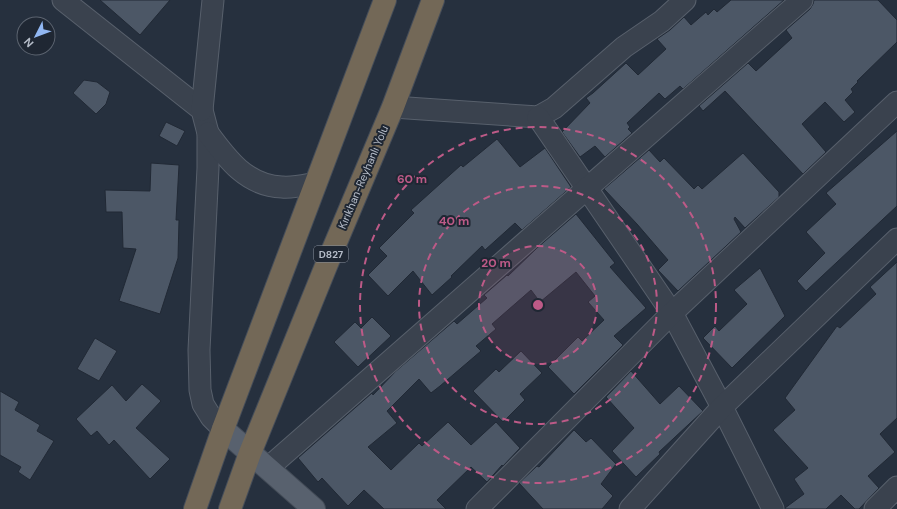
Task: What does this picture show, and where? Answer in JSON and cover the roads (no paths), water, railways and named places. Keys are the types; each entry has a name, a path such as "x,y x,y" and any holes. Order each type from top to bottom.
{"highway":[{"path":"195,509 223,429 385,0"},
{"name":"Kırıkhan-Reyhanlı Yolu","path":"230,509 250,453 393,107 433,0"}],"main road":[{"path":"223,429 314,509"}],"street":[{"path":"63,0 202,110"},
{"path":"213,0 202,110 208,133 208,168 199,350 200,390 203,404 211,417 223,429"},
{"path":"662,21 658,13 666,0"},
{"path":"393,107 538,117 554,108 624,47 662,21 684,0"},
{"path":"268,468 802,0"},
{"path":"477,509 672,313 897,102"},
{"path":"538,117 672,313 722,407 773,509"},
{"path":"208,133 237,169 249,177 281,188 316,183"},
{"path":"630,509 722,407 897,239"},
{"path":"875,509 897,487"}]}
